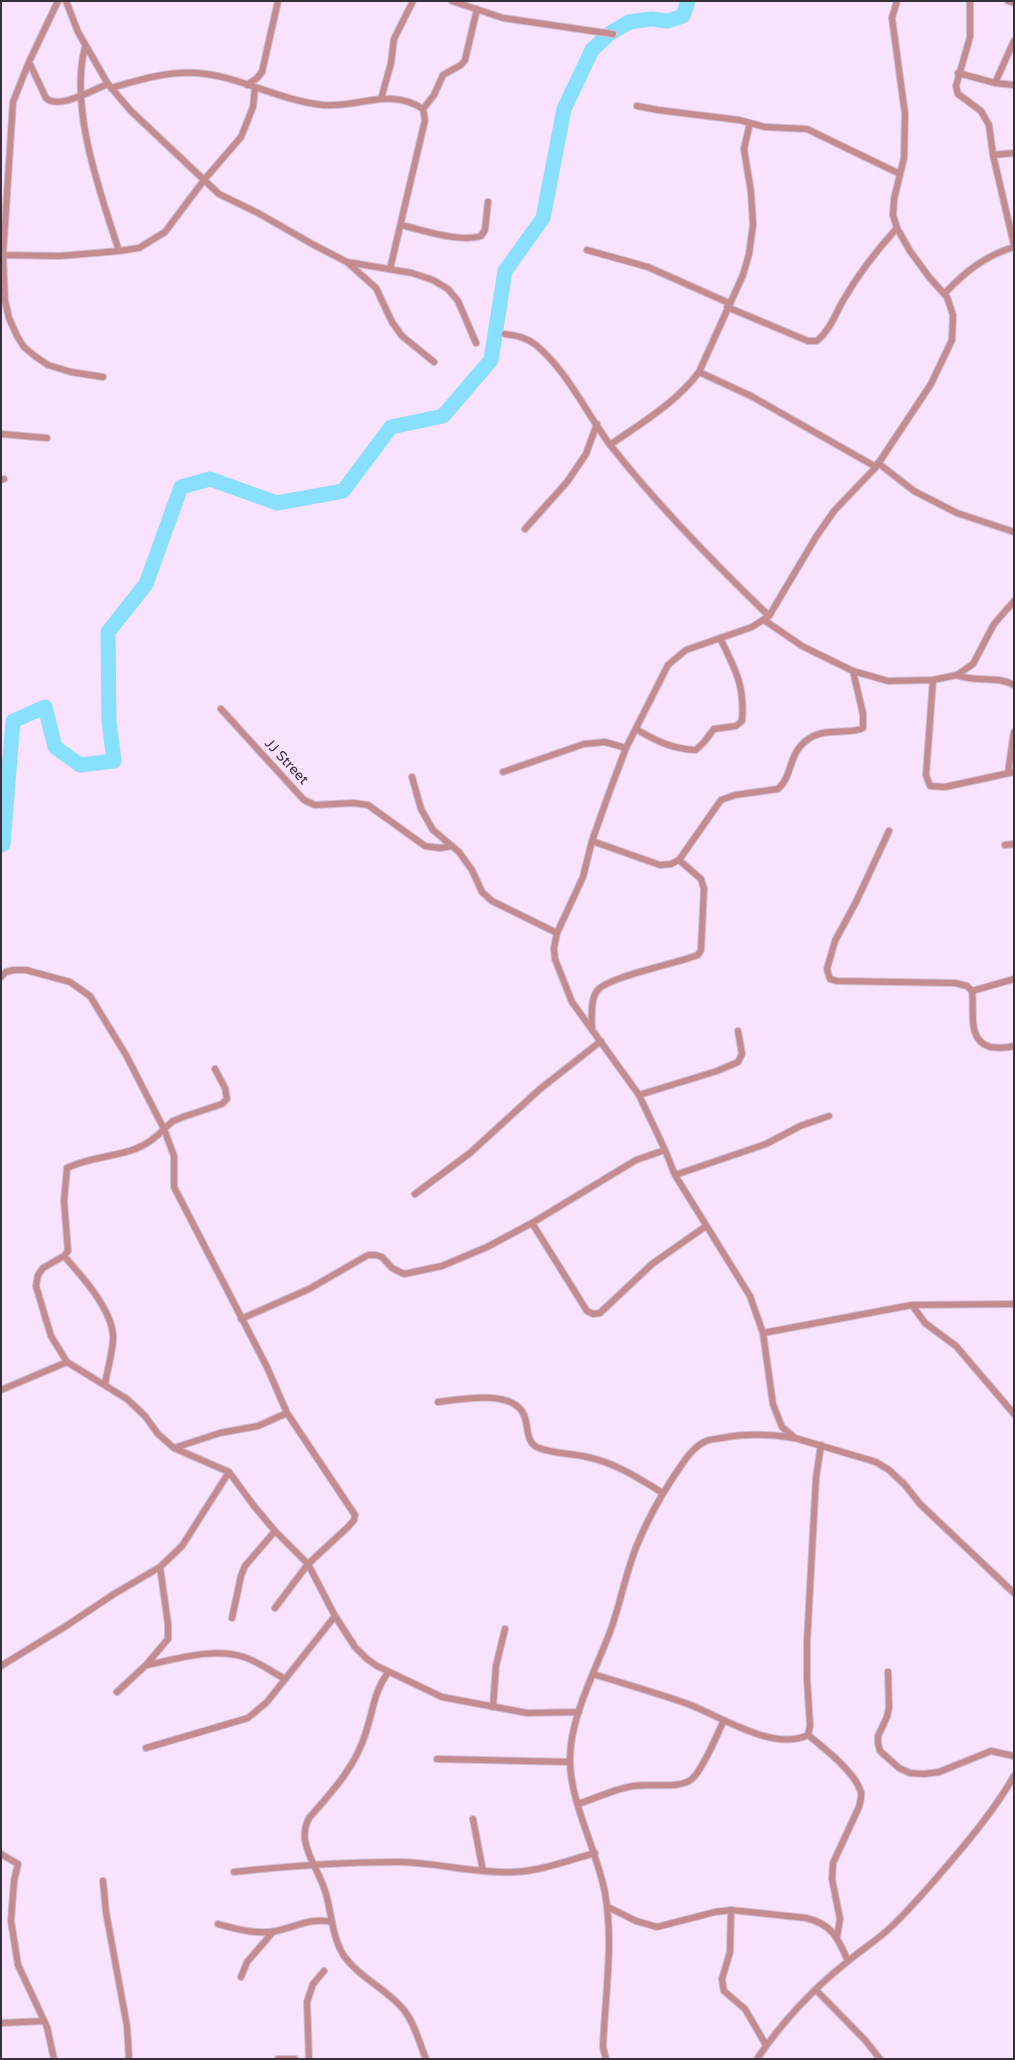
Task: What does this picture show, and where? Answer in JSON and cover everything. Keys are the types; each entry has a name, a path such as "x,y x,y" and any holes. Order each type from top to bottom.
{"street":[{"path":"58,1 29,62 13,102 2,255 3,286 8,318 24,346 48,365 71,372 103,377"},
{"path":"66,1 85,47 109,86 131,111 219,194 258,213 347,262 376,288 392,322 402,336 434,362"},
{"path":"247,85 258,78 262,72 278,1"},
{"path":"381,99 394,39 413,1"},
{"path":"452,1 504,18 612,34"},
{"path":"795,1438 782,1427 776,1416 763,1333 750,1296 675,1175 666,1150 639,1095 572,1002 555,959 554,948 557,933 584,877 592,841 626,748 668,665 686,650 752,627 767,618 820,530 834,511 877,465 931,384 952,340 953,315 947,297 910,251 897,228 893,215 894,199 904,158 905,114 892,18 897,1"},
{"path":"944,294 966,272 985,258 1014,246 993,155 989,125 981,111 958,94 956,86 958,73 970,37 970,1"},
{"path":"1008,1 1014,3"},
{"path":"390,269 425,120 423,109 434,95 443,75 465,60 476,9"},
{"path":"995,83 1014,41"},
{"path":"85,47 80,74 80,95 93,167 119,252"},
{"path":"29,62 46,98 50,102 56,103 109,86 166,74 181,73 220,77 314,104 341,104 381,99 403,99 423,109"},
{"path":"958,73 995,83 1014,85"},
{"path":"2,255 60,256 119,252 139,248 165,232 204,180 241,137 253,107 255,87"},
{"path":"636,106 750,123 765,127 807,129 900,174"},
{"path":"610,444 671,401 690,384 699,372 743,275 749,254 752,225 750,181 744,155 750,123"},
{"path":"993,155 1014,153"},
{"path":"401,225 447,235 474,238 481,236 485,230 488,202"},
{"path":"587,250 648,267 808,341 817,341 830,326 843,300 864,269 897,228"},
{"path":"347,262 390,269 433,280 448,289 458,300 476,343"},
{"path":"505,334 523,336 537,346 565,377 610,444 656,502 767,618 802,646 853,671 888,681 933,680 958,675 973,664 994,624 1014,601"},
{"path":"699,372 751,396 877,465 914,491 957,513 1014,532"},
{"path":"525,529 567,482 586,454 597,424"},
{"path":"1,434 47,438"},
{"path":"636,730 658,742 679,749 696,750 714,729 736,726 742,721 744,700 738,676 720,638"},
{"path":"592,841 660,865 672,864 679,860 721,800 735,795 778,790 786,778 791,760 801,745 812,736 834,731 855,731 863,728 863,714 853,671"},
{"path":"958,675 973,680 1001,681 1014,685"},
{"path":"933,680 926,775 930,786 945,787 1011,772 1014,732"},
{"name":"JJ Street","path":"221,709 304,800 315,805 353,803 368,805 425,846 440,848 452,846"},
{"path":"503,772 584,744 605,742 626,748"},
{"path":"412,777 421,809 434,830 459,852 472,870 482,892 492,901 557,933"},
{"path":"889,831 856,902 835,941 827,969 830,979 837,981 955,983 967,986 972,991 972,1016 976,1036 981,1044 992,1047 1014,1046"},
{"path":"1005,845 1014,844"},
{"path":"592,1030 592,1004 596,992 602,985 615,979 698,955 701,950 704,889 701,879 679,860"},
{"path":"1,977 14,970 26,970 70,982 90,996 126,1055 164,1129 174,1156 174,1187 267,1367 287,1413 355,1515 354,1520 348,1527 308,1564 274,1608"},
{"path":"972,991 1014,978"},
{"path":"639,1095 717,1071 738,1062 742,1054 738,1031"},
{"path":"415,1194 470,1153 540,1089 601,1041"},
{"path":"215,1070 225,1088 227,1099 222,1104 173,1121 146,1145 129,1152 78,1162 67,1168 64,1201 68,1250 64,1256 43,1268 38,1276 36,1286 51,1336 67,1362 127,1400 145,1416 158,1434 174,1448 229,1472 275,1531 308,1564 355,1647 367,1659 388,1672 442,1697 527,1713 579,1712"},
{"path":"675,1175 766,1144 800,1126 829,1116"},
{"path":"241,1319 309,1289 368,1256 376,1255 382,1257 398,1272 404,1274 426,1271 442,1266 487,1247 532,1223 636,1160 666,1150"},
{"path":"532,1223 587,1311 593,1314 600,1313 652,1264 706,1226"},
{"path":"64,1256 90,1286 109,1319 113,1335 105,1385"},
{"path":"763,1333 912,1306 1014,1304"},
{"path":"912,1306 925,1323 956,1346 1014,1414"},
{"path":"1,1390 67,1362"},
{"path":"438,1402 476,1397 510,1402 524,1414 530,1441 533,1446 608,1463 624,1470 662,1493"},
{"path":"174,1448 220,1433 258,1426 287,1413"},
{"path":"606,2059 603,2047 609,1932 608,1907 595,1853 578,1804 570,1762 571,1748 579,1712 612,1627 636,1547 662,1493 686,1458 706,1440 740,1434 767,1434 795,1438 876,1462 889,1470 905,1485 920,1504 1014,1593"},
{"path":"808,1735 810,1726 807,1643 816,1478 821,1446"},
{"path":"1,1666 160,1567 182,1546 229,1472"},
{"path":"232,1618 245,1566 275,1531"},
{"path":"117,1692 146,1665 168,1639 168,1624 160,1567"},
{"path":"146,1748 248,1718 267,1702 336,1616"},
{"path":"493,1707 496,1666 505,1629"},
{"path":"146,1665 206,1654 229,1654 252,1660 286,1679"},
{"path":"388,1672 375,1695 366,1733 351,1767 309,1818 305,1827 308,1852 316,1866 326,1893 337,1944 351,1966 403,2008 426,2059"},
{"path":"888,1672 889,1707 878,1736 878,1743 880,1751 899,1768 910,1773 924,1774 939,1772 991,1751 1014,1756"},
{"path":"593,1674 689,1704 739,1729 788,1739 808,1735 828,1751 844,1768 861,1791 861,1799 832,1864 832,1879 840,1919 837,1938"},
{"path":"578,1804 633,1786 680,1785 689,1782 700,1768 724,1720"},
{"path":"437,1759 570,1762"},
{"path":"760,2058 766,2044 791,2015 848,1961 892,1926 934,1882 999,1802 1014,1776"},
{"path":"473,1819 483,1871"},
{"path":"234,1872 286,1866 416,1862 462,1870 524,1871 595,1853"},
{"path":"1,1854 18,1864 14,1881 11,1921 18,1965 47,2027 54,2059"},
{"path":"103,1881 106,1912 126,2026 129,2059"},
{"path":"608,1907 636,1921 656,1926 731,1910 818,1921 837,1938 848,1961"},
{"path":"731,1910 730,1952 722,1979 722,1986 724,1991 745,2009 766,2044"},
{"path":"218,1924 252,1932 273,1932 308,1921 323,1920 332,1922"},
{"path":"241,1977 247,1962 273,1932"},
{"path":"309,2059 307,2002 313,1984 324,1971"},
{"path":"816,1990 880,2059"},
{"path":"1,2024 44,2021"},
{"path":"278,2059 295,2059"}],"waterway":[{"path":"1,845 3,844 13,721 45,707 55,747 80,765 114,761 109,721 108,632 146,584 181,487 210,479 277,503 343,491 391,427 443,416 491,360 505,271 543,218 564,109 592,50 609,34 629,22 651,19 668,21 683,16 688,1"}]}
